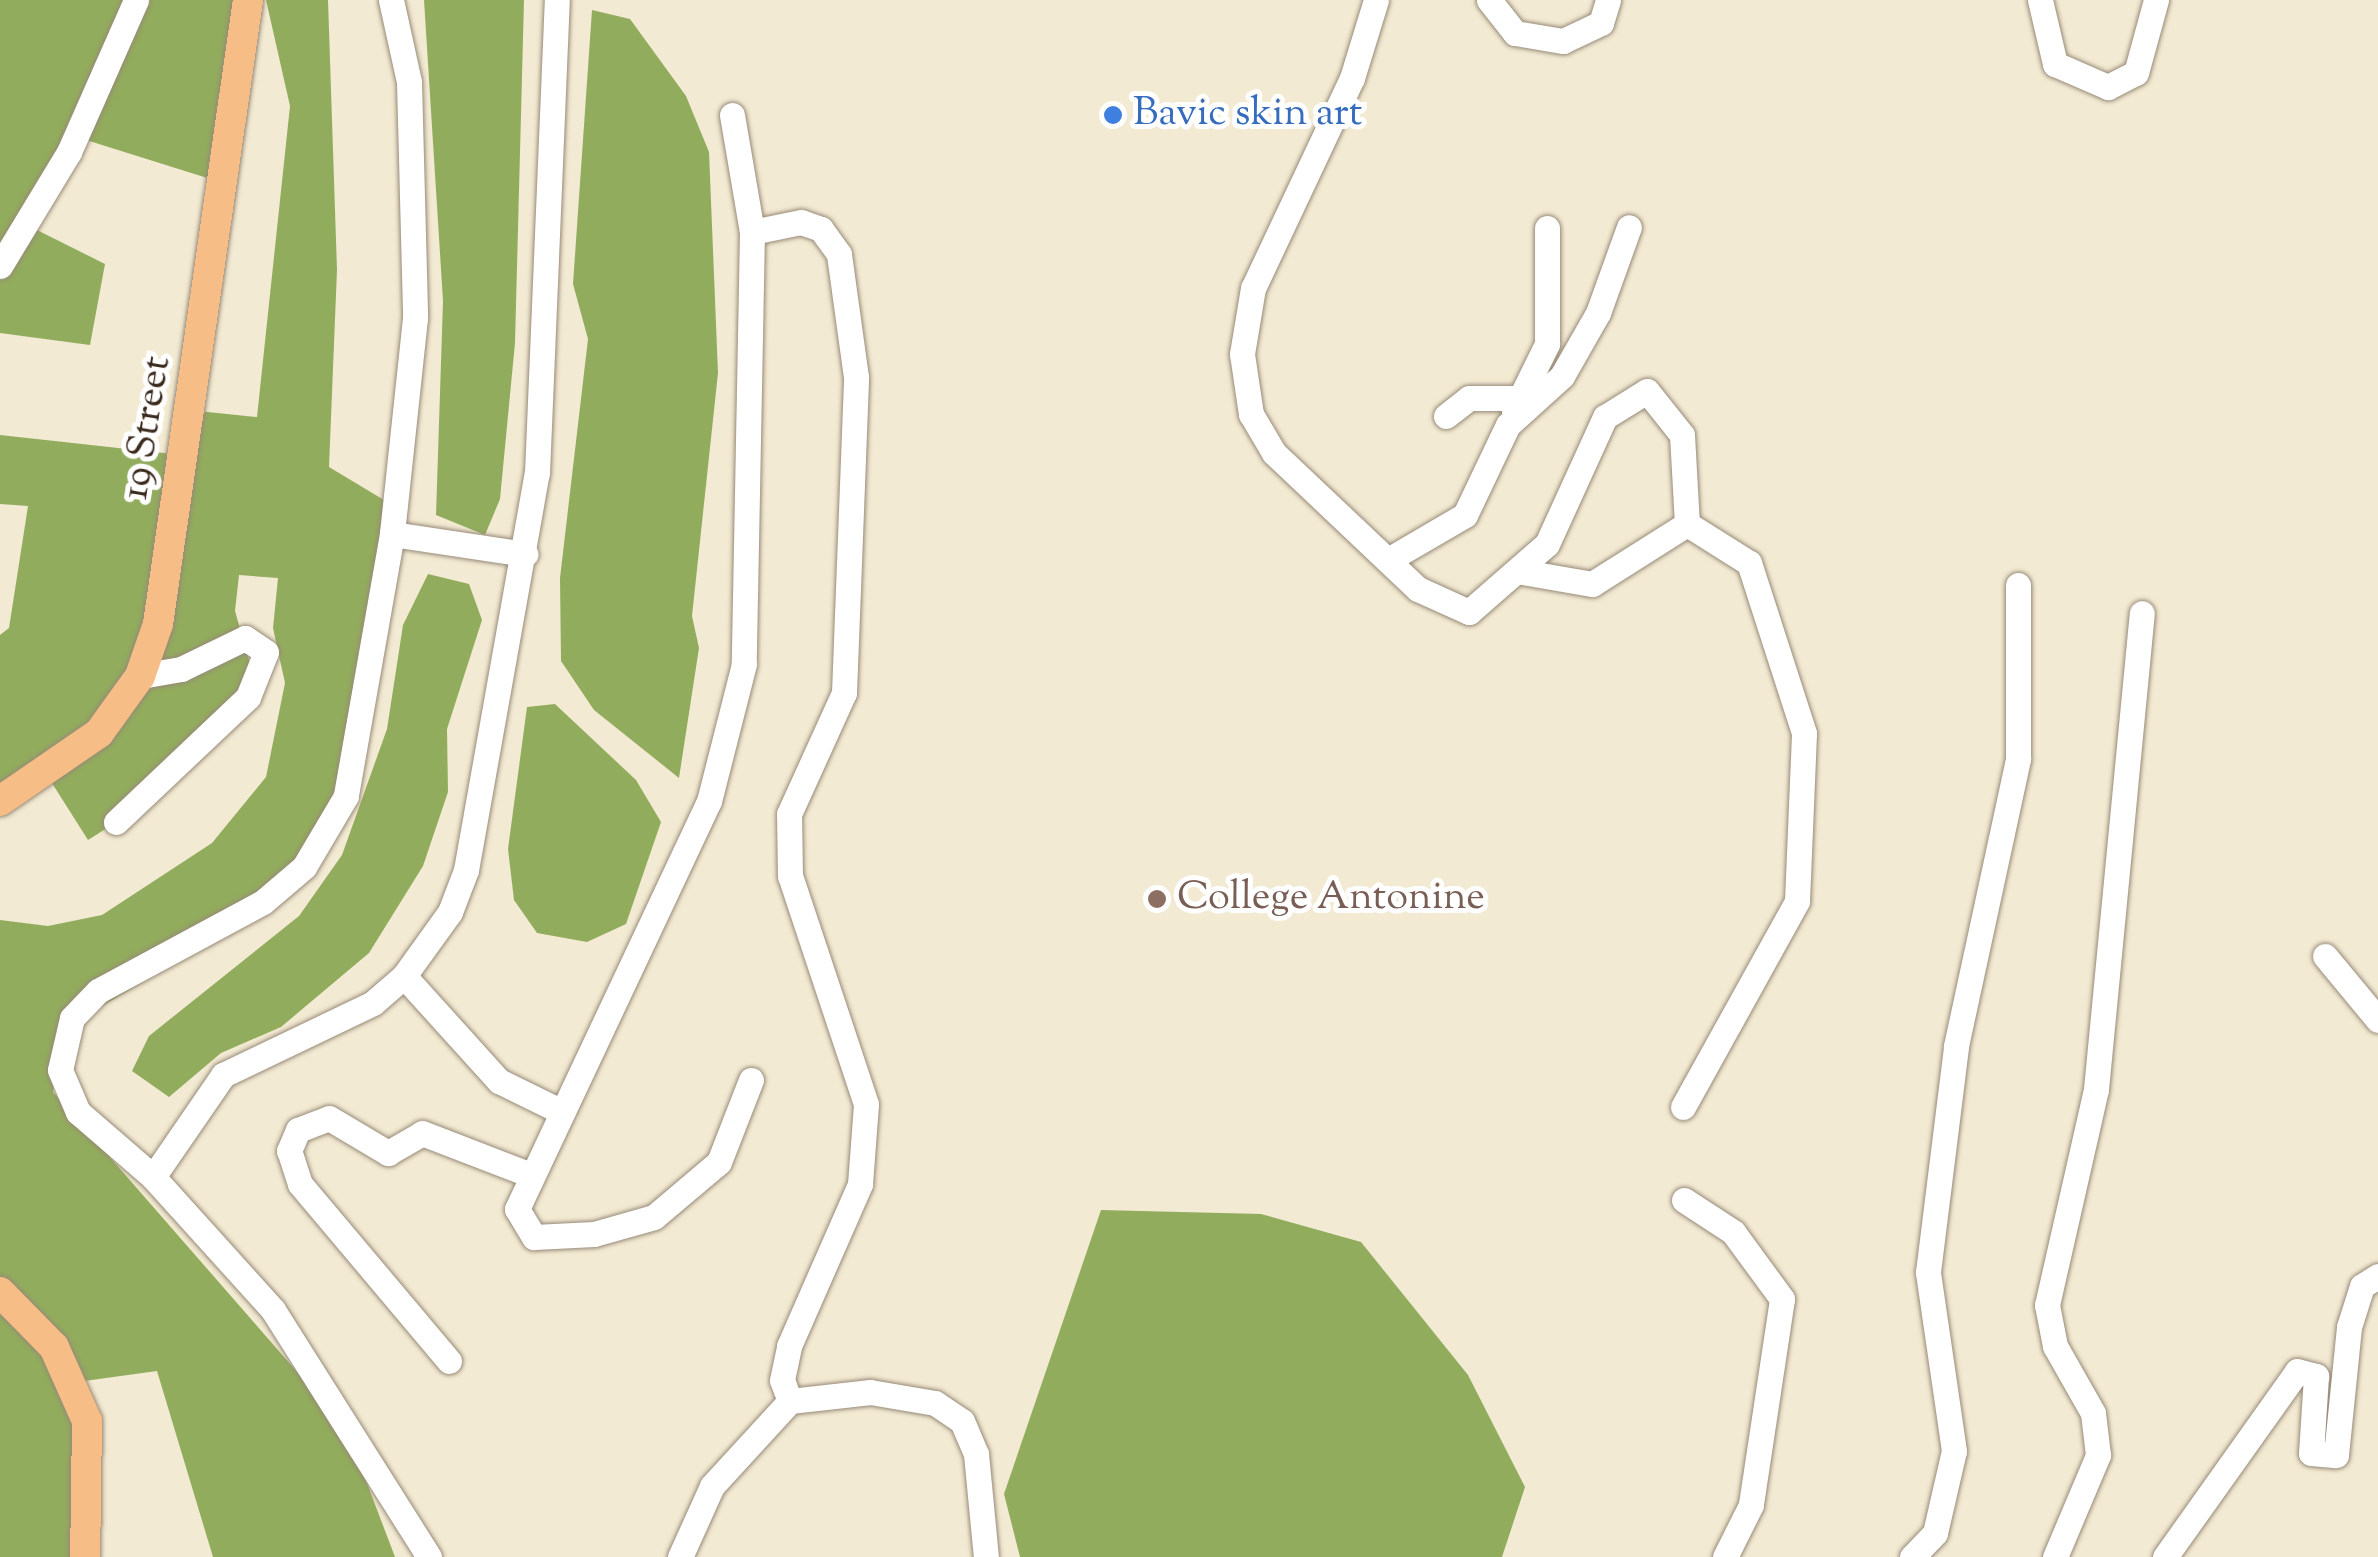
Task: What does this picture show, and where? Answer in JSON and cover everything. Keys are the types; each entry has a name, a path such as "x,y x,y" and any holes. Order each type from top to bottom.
{"main road":[{"name":"19 Street","path":"0,801 99,733 140,676 158,624 248,0"},
{"path":"0,1292 54,1347 82,1406 92,1468 85,1557"}],"street":[{"path":"0,266 60,168 136,0"},
{"path":"391,0 409,82 415,254 392,534 354,769 326,840 264,902 98,992 62,1045 64,1091 78,1112 153,1177 272,1310 428,1557"},
{"path":"153,1177 223,1075 374,1002 404,976 450,912 466,870 526,554 546,344 557,0"},
{"path":"1376,0 1352,78 1253,288 1242,377 1274,453 1418,589 1469,612 1522,572 1547,544 1605,417 1646,391 1682,435 1687,524"},
{"path":"1489,0 1515,32 1563,41 1602,23 1608,0"},
{"path":"2040,0 2054,64 2108,87 2136,72 2156,0"},
{"path":"732,115 752,232 744,664 709,800 560,1110 517,1209 534,1237 594,1234 654,1217 719,1162 751,1080"},
{"path":"752,232 801,222 821,229 839,254 856,376 844,693 789,814 790,876 866,1104 860,1184 789,1346 782,1380 790,1401"},
{"path":"1508,425 1562,376 1598,314 1629,227"},
{"path":"1388,560 1464,515 1547,344 1547,228"},
{"path":"1446,416 1469,398 1521,398"},
{"path":"1522,572 1592,584 1687,524"},
{"path":"1683,1107 1797,901 1804,733 1748,563 1687,524"},
{"path":"392,534 526,554"},
{"path":"1912,1557 1935,1533 1954,1451 1928,1272 1956,1046 2018,758 2018,586"},
{"path":"2056,1557 2098,1456 2093,1413 2056,1346 2047,1305 2096,1089 2142,613"},
{"path":"116,822 248,697 266,652 245,638 140,676"},
{"path":"2325,956 2378,1020"},
{"path":"404,976 499,1081 560,1110"},
{"path":"449,1362 300,1184 290,1152 298,1130 329,1118 388,1153 422,1133 532,1174"},
{"path":"1684,1200 1733,1232 1782,1299 1751,1505 1725,1557"},
{"path":"2166,1557 2297,1372 2316,1376 2312,1453 2336,1456 2349,1327 2362,1286 2378,1276"},
{"path":"680,1557 712,1486 790,1401 870,1392 935,1403 962,1421 976,1454 986,1557"}],"green space":[{"path":"0,0 246,0 220,182 83,139 37,230 105,264 90,345 0,333"},
{"path":"266,0 328,0 337,270 329,467 389,503 329,825 236,927 60,1031 53,1092 346,1428 395,1557 213,1557 157,1371 77,1382 78,1557 0,1557 0,920 48,926 102,915 212,843 266,777 285,683 273,628 278,578 239,575 235,611 253,675 115,823 88,840 50,780 0,812 0,635 9,628 28,506 0,504 0,435 182,455 188,410 257,417 290,106"},
{"path":"424,0 524,0 515,343 500,499 485,535 436,515 443,301"},
{"path":"592,10 630,19 686,96 709,152 718,373 692,616 699,648 679,778 594,710 561,661 560,578 588,339 573,284"},
{"path":"428,574 469,584 482,620 447,729 448,792 423,866 369,953 281,1027 221,1053 169,1097 132,1071 149,1036 299,916 342,855 387,729 403,625"},
{"path":"555,704 636,780 661,822 626,924 587,942 537,933 514,900 508,849 527,707"},
{"path":"1101,1210 1261,1214 1361,1242 1468,1375 1525,1487 1502,1557 1020,1557 1004,1494"}],"place":[{"name":"Bavic skin art","path":"1113,115"},
{"name":"College Antonine","path":"1157,899"}]}
